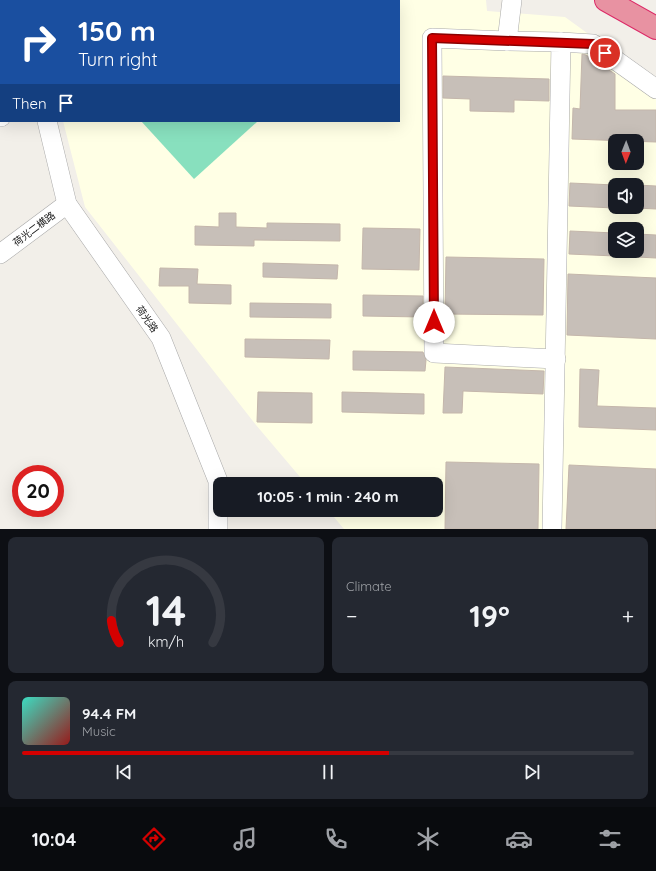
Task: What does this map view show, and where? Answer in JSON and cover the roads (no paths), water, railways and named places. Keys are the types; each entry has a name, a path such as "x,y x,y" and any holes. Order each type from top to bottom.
{"highway":[{"path":"606,0 656,28"}],"street":[{"path":"507,41 512,0"},
{"path":"556,359 434,353 432,38 593,44 656,89"},
{"path":"552,529 561,42"},
{"name":"荷光路","path":"47,122 67,204 161,338 218,481 218,529"},
{"name":"荷光二横路","path":"0,254 67,204"}]}
